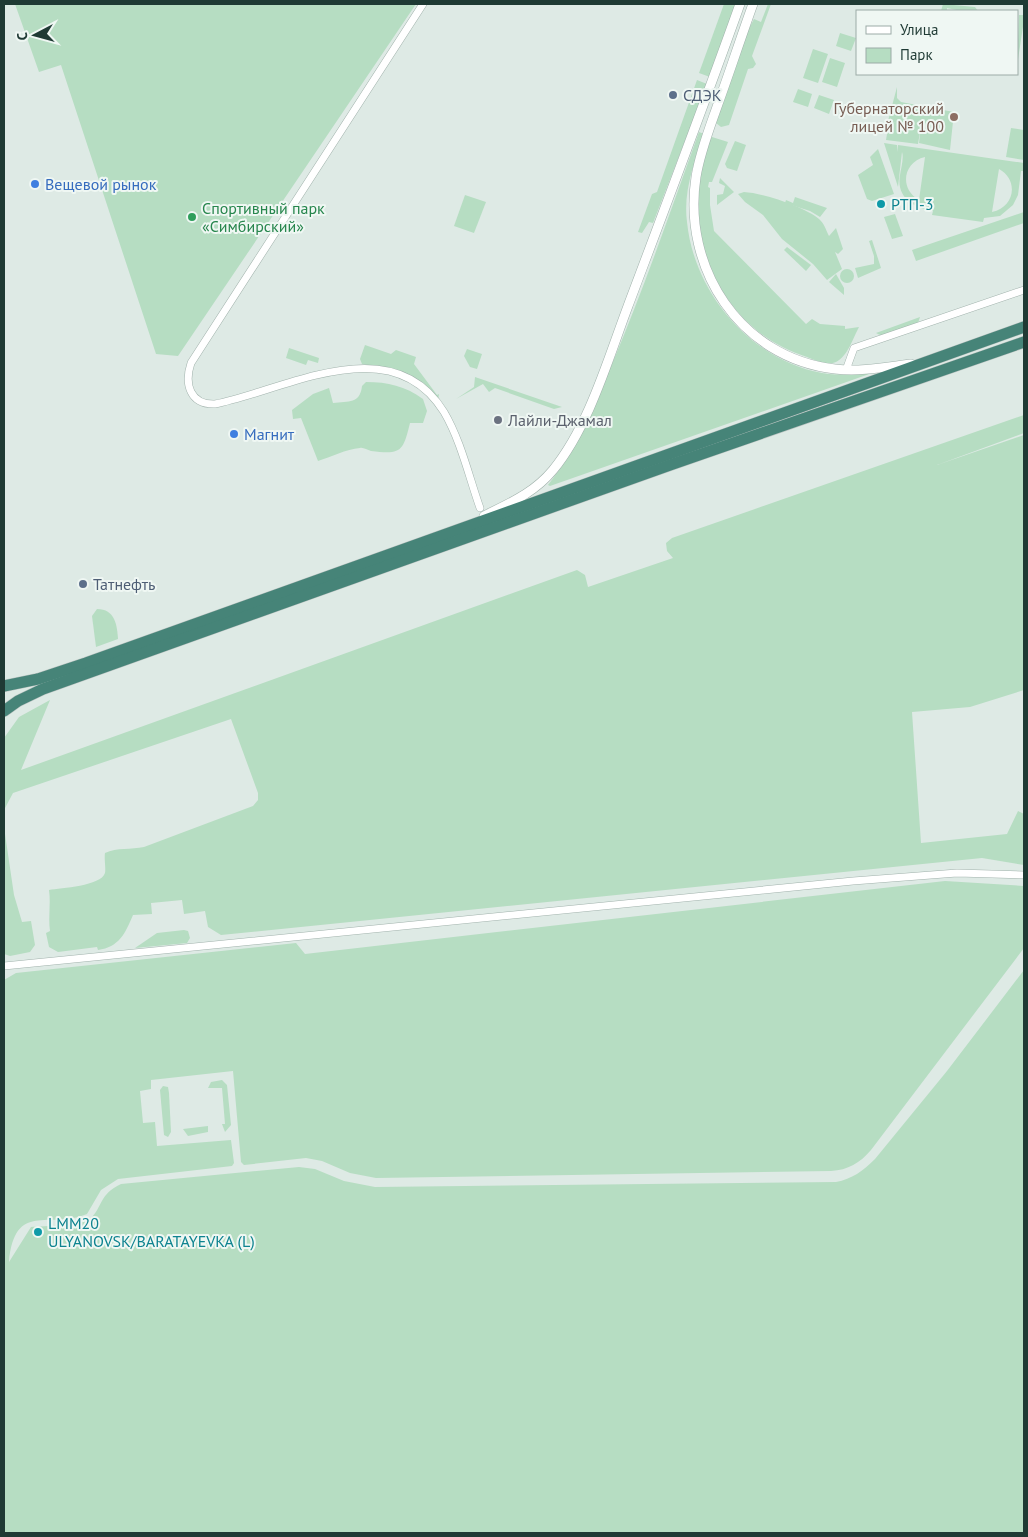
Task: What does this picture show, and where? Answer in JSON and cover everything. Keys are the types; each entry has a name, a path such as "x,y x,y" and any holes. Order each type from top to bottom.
{"highway":[{"path":"4,711 18,701 43,689 183,639 432,540 1024,328"},
{"path":"4,686 38,679 267,604 1024,342"}],"street":[{"path":"423,4 191,363 187,379 191,394 209,404 239,399 323,373 355,367 388,371 414,382 437,404 446,417 480,508"},
{"path":"432,540 526,496 562,458 588,408 605,366 696,127 740,4"},
{"path":"753,4 708,131 696,175 694,210 698,245 704,267 735,316 764,342 797,359 816,365 846,370 926,362"},
{"path":"696,127 708,131"},
{"path":"846,370 854,348 1024,290"},
{"path":"4,966 853,881 957,873 1024,874"}],"green space":[{"name":"Спортивный парк «Симбирский»","path":"15,4 416,4 178,356 156,354 61,65 39,72"},
{"path":"724,4 736,4 710,77 699,73"},
{"path":"768,4 771,4 752,56 756,64 753,68 748,69 729,125 721,127 716,123 741,44 754,19 761,22"},
{"path":"943,4 975,7 977,10 947,8 947,10 941,10"},
{"path":"1019,15 1024,15 1024,20 1018,59 1018,40"},
{"path":"840,33 856,38 851,51 836,46"},
{"path":"813,49 828,54 818,83 803,78"},
{"path":"830,58 845,63 837,87 822,82"},
{"path":"697,80 707,84 653,223 649,222 642,233 638,232 652,194 657,192"},
{"path":"897,87 897,98 901,102 954,112 950,150 919,143 921,126 918,144 886,140 889,122 896,123 888,121"},
{"path":"798,89 812,94 808,107 793,102"},
{"path":"819,95 834,100 829,114 814,108"},
{"path":"1011,128 1024,130 1024,160 1006,157"},
{"path":"699,132 704,134 693,167 686,211 692,248 701,274 714,298 750,338 772,354 796,366 829,374 875,372 550,486 548,485 568,457 584,427 612,364 646,278"},
{"path":"712,137 728,142 712,182 709,182 708,187 710,188 710,205 714,231 806,324 812,319 820,324 845,326 845,329 859,327 844,356 836,362 821,362 781,346 758,331 739,313 723,291 711,268 703,242 698,215 700,167 703,154"},
{"path":"735,141 746,145 737,171 727,168 725,164"},
{"path":"884,143 897,145 897,152 898,145 1024,163 1018,195 1013,205 1000,216 984,218 983,222 932,215 933,211 919,207 908,200 903,195 899,183 903,160 902,152 898,187","holes":["925,157 919,200 908,189 906,176 912,164","999,169 1010,180 1012,193 1006,205 992,212"]},
{"path":"878,149 894,194 872,201 867,199 858,175 873,165 870,157"},
{"path":"720,178 734,192 717,205 717,195 723,194 725,186 719,183"},
{"path":"744,192 794,205 813,214 824,225 829,236 836,228 843,249 838,254 835,252 842,269 827,280 813,264 782,239 763,215 745,202 738,194"},
{"path":"465,195 486,202 474,233 454,226"},
{"path":"795,197 827,208 820,217 810,211 785,203 786,200 793,203"},
{"path":"1024,212 1024,223 916,261 912,250"},
{"path":"895,214 903,236 892,239 884,217"},
{"path":"872,240 881,268 858,278 855,268 874,264 874,256 869,241"},
{"path":"787,247 811,265 806,271 784,250"},
{"path":"844,269 850,269 854,276 850,283 844,283 840,279 840,273"},
{"path":"836,274 844,288 844,295 829,282"},
{"path":"920,317 918,323 882,336 876,333"},
{"path":"365,345 391,354 396,350 416,357 414,364 437,395 439,394 438,400 388,369 362,364 360,359"},
{"path":"289,348 319,358 318,363 308,360 306,365 286,358"},
{"path":"467,349 482,354 477,369 470,367 464,356"},
{"path":"475,377 562,407 554,409 495,388 489,392 483,384 456,399 474,387"},
{"path":"366,382 396,386 410,391 423,399 427,411 423,423 410,423 403,445 395,451 381,452 361,448 344,451 318,461 301,418 293,419 292,410 313,394 329,388 333,403 353,401 359,396 362,386"},
{"path":"1024,415 1024,433 937,465 1024,435 1024,690 970,707 912,712 921,843 1007,834 1018,811 1024,814 1024,865 982,858 221,935 208,927 205,911 184,914 182,900 151,903 152,914 133,915 120,939 111,946 98,950 97,947 58,952 49,947 46,933 50,931 49,890 89,884 96,881 105,873 105,853 114,850 144,847 253,806 258,800 258,793 231,719 13,793 4,810 4,738 19,717 50,700 21,770 577,570 585,575 588,587 673,558 667,551 666,543 672,538"},
{"path":"97,609 108,612 114,619 118,639 96,647 92,616"},
{"path":"4,827 14,895 22,922 31,921 35,945 30,952 10,956 4,954"},
{"path":"945,881 1024,886 1024,948 871,1150 858,1162 848,1167 831,1171 376,1178 350,1173 322,1161 306,1158 244,1165 241,1162 233,1071 151,1080 151,1089 140,1091 143,1123 155,1122 157,1146 231,1140 234,1163 232,1166 118,1179 101,1190 87,1214 73,1218 36,1221 26,1224 18,1231 9,1262 31,1227 70,1224 90,1219 105,1196 121,1184 299,1167 315,1169 344,1181 375,1187 842,1181 857,1174 875,1159 947,1071 1024,970 1024,1533 4,1533 4,980 16,973 296,943 305,954"},
{"path":"188,931 190,938 187,943 135,948 157,933"},
{"path":"222,1080 227,1085 231,1125 225,1132 222,1124 225,1124 222,1088 208,1088 211,1082"},
{"path":"163,1086 168,1087 169,1093 171,1132 168,1137 164,1135 160,1090"},
{"path":"208,1126 208,1132 188,1136 183,1129"}],"place":[{"name":"СДЭК","path":"673,95"},
{"name":"Губернаторский лицей № 100","path":"954,117"},
{"name":"Вещевой рынок","path":"35,184"},
{"name":"РТП-3","path":"881,204"},
{"name":"Спортивный парк «Симбирский»","path":"192,217"},
{"name":"Лайли-Джамал","path":"498,420"},
{"name":"Магнит","path":"234,434"},
{"name":"Татнефть","path":"83,584"},
{"name":"LMM20 ULYANOVSK/BARATAYEVKA (L)","path":"38,1232"}]}
